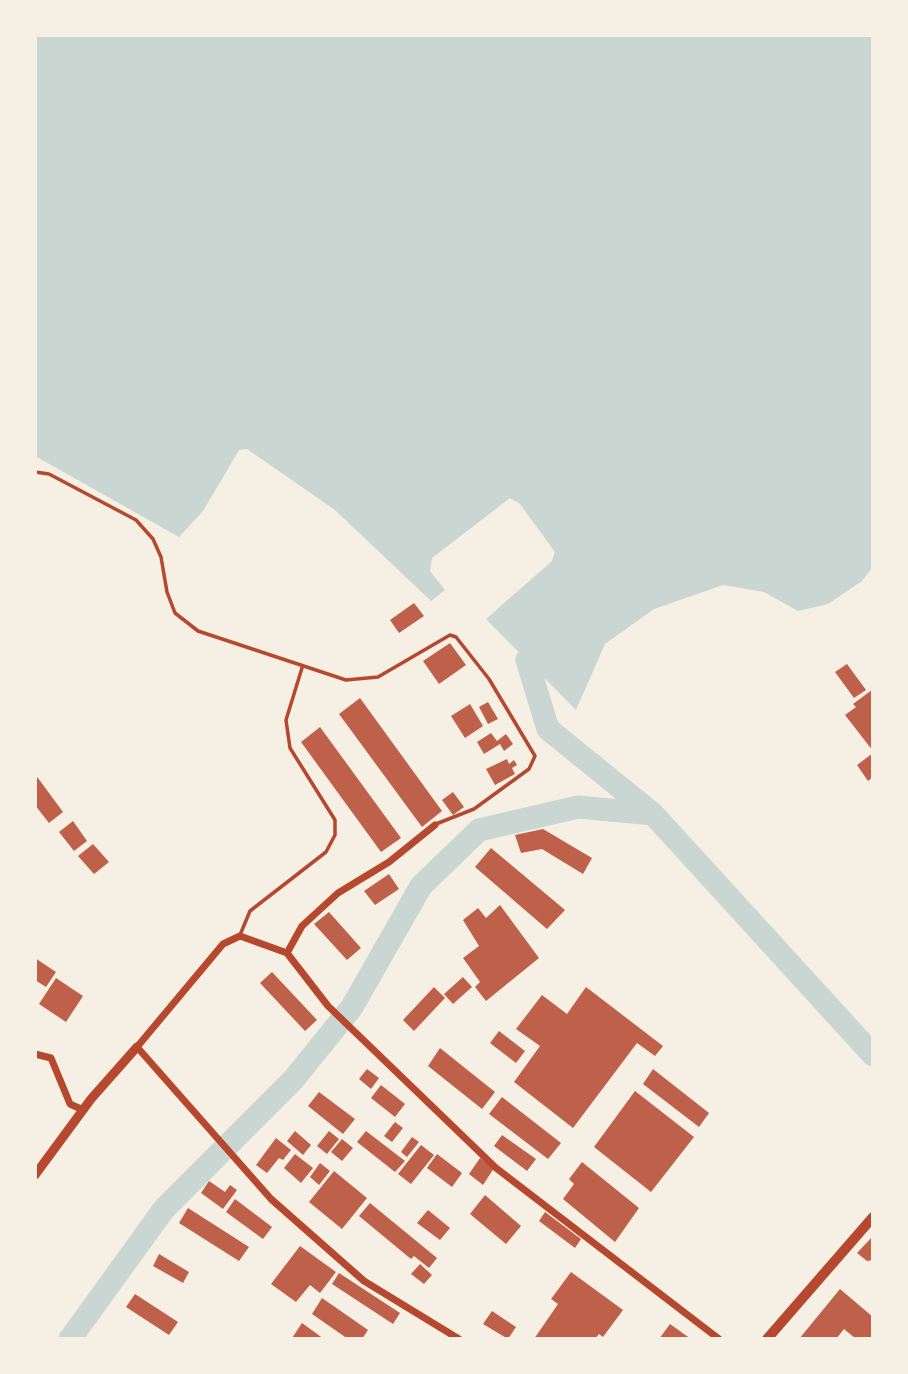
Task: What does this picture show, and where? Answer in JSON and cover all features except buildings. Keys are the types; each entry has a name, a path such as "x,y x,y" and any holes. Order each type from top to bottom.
{"main road":[{"path":"767,1339 873,1217"}],"street":[{"path":"287,953 302,926 338,893 389,862 435,825"},
{"path":"35,1175 83,1110 207,959 223,944 240,936 287,953 328,1006 362,1042 496,1168 716,1338"},
{"path":"137,1047 271,1199 364,1280 459,1339"},
{"path":"35,1054 51,1058 70,1104 83,1110"}],"lane":[{"path":"35,472 49,474 136,520 153,539 161,557 167,593 175,613 198,631 346,680 378,677 450,635 456,637 489,680 535,756 529,769 474,809 435,825"},
{"path":"240,936 250,911 326,852 335,835 335,820 290,748 286,720 302,667"}],"shaded area":[{"path":"35,35 873,35 873,567 862,581 828,604 798,611 764,592 723,585 654,609 605,644 576,710 486,619 552,561 555,552 520,504 510,498 432,558 430,571 445,590 431,601 335,510 247,449 239,450 203,511 179,537 35,456"}],"waterway":[{"path":"527,660 548,729 653,814 873,1055"},
{"path":"70,1339 164,1209 293,1080 352,1007 421,886 479,830 578,807 653,814"}]}
